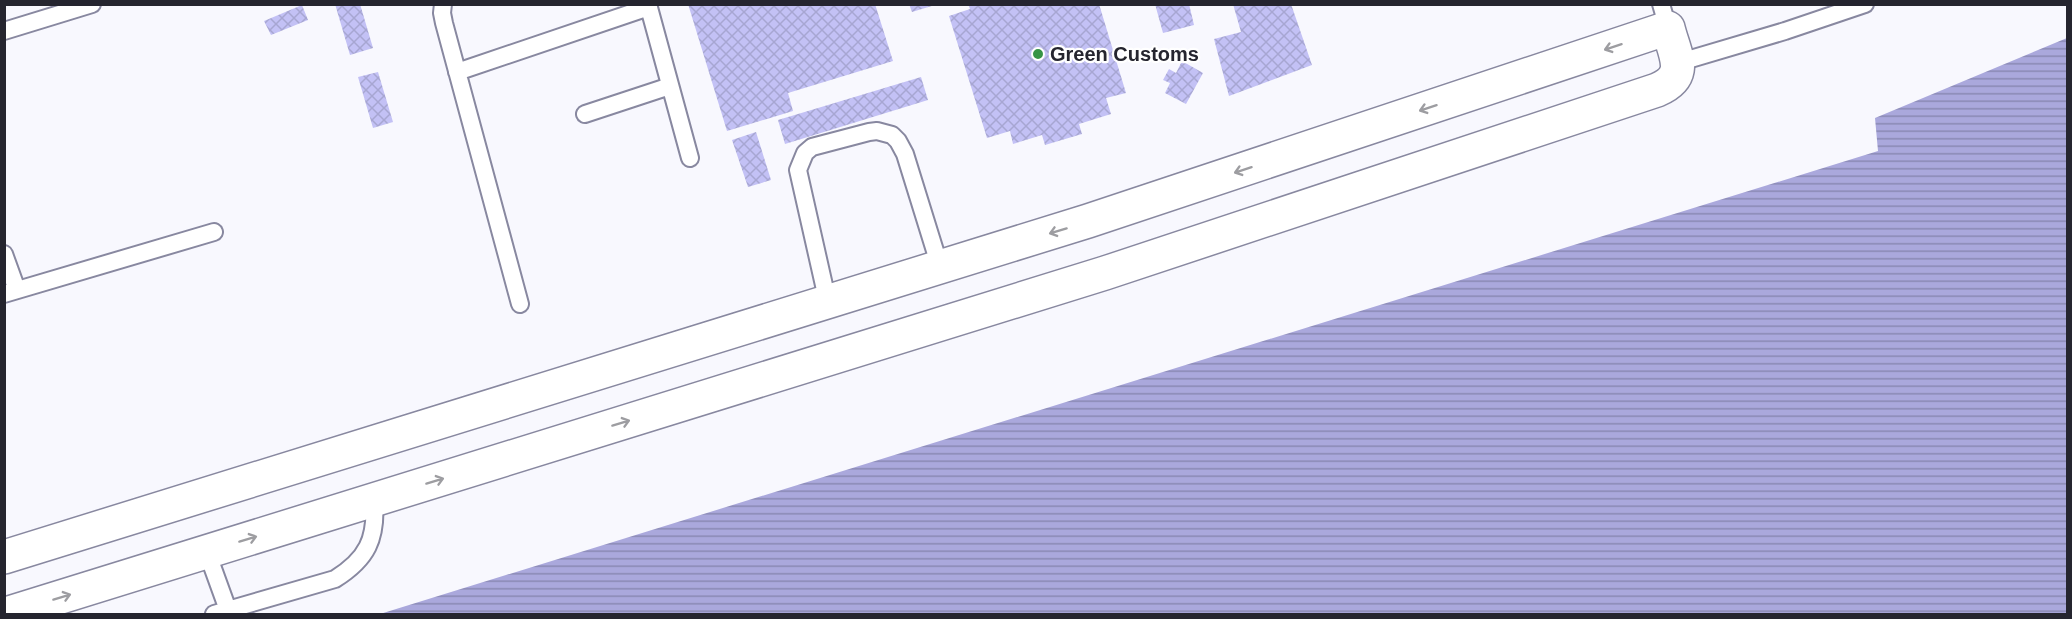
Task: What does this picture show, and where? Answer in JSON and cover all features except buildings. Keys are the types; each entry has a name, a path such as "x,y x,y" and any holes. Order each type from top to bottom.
{"street":[{"path":"4,557 1088,221 1665,16 1678,73 1668,85 1657,90 1105,273 6,615"}],"lane":[{"path":"4,31 64,9 92,4"},
{"path":"443,4 442,13 457,72 520,304"},
{"path":"1677,63 1785,31 1864,4"},
{"path":"457,72 649,6 690,158"},
{"path":"585,114 670,86"},
{"path":"828,303 798,170 804,153 820,144 877,131 892,135 898,141 940,267"},
{"path":"4,254 11,292 214,232"},
{"path":"207,552 221,612 334,579 350,569 364,555 372,538 376,519 374,500"}],"water":[{"path":"2067,38 2067,614 380,614 1878,151 1875,118"}],"place":[{"name":"Green Customs","path":"1038,54"}]}
